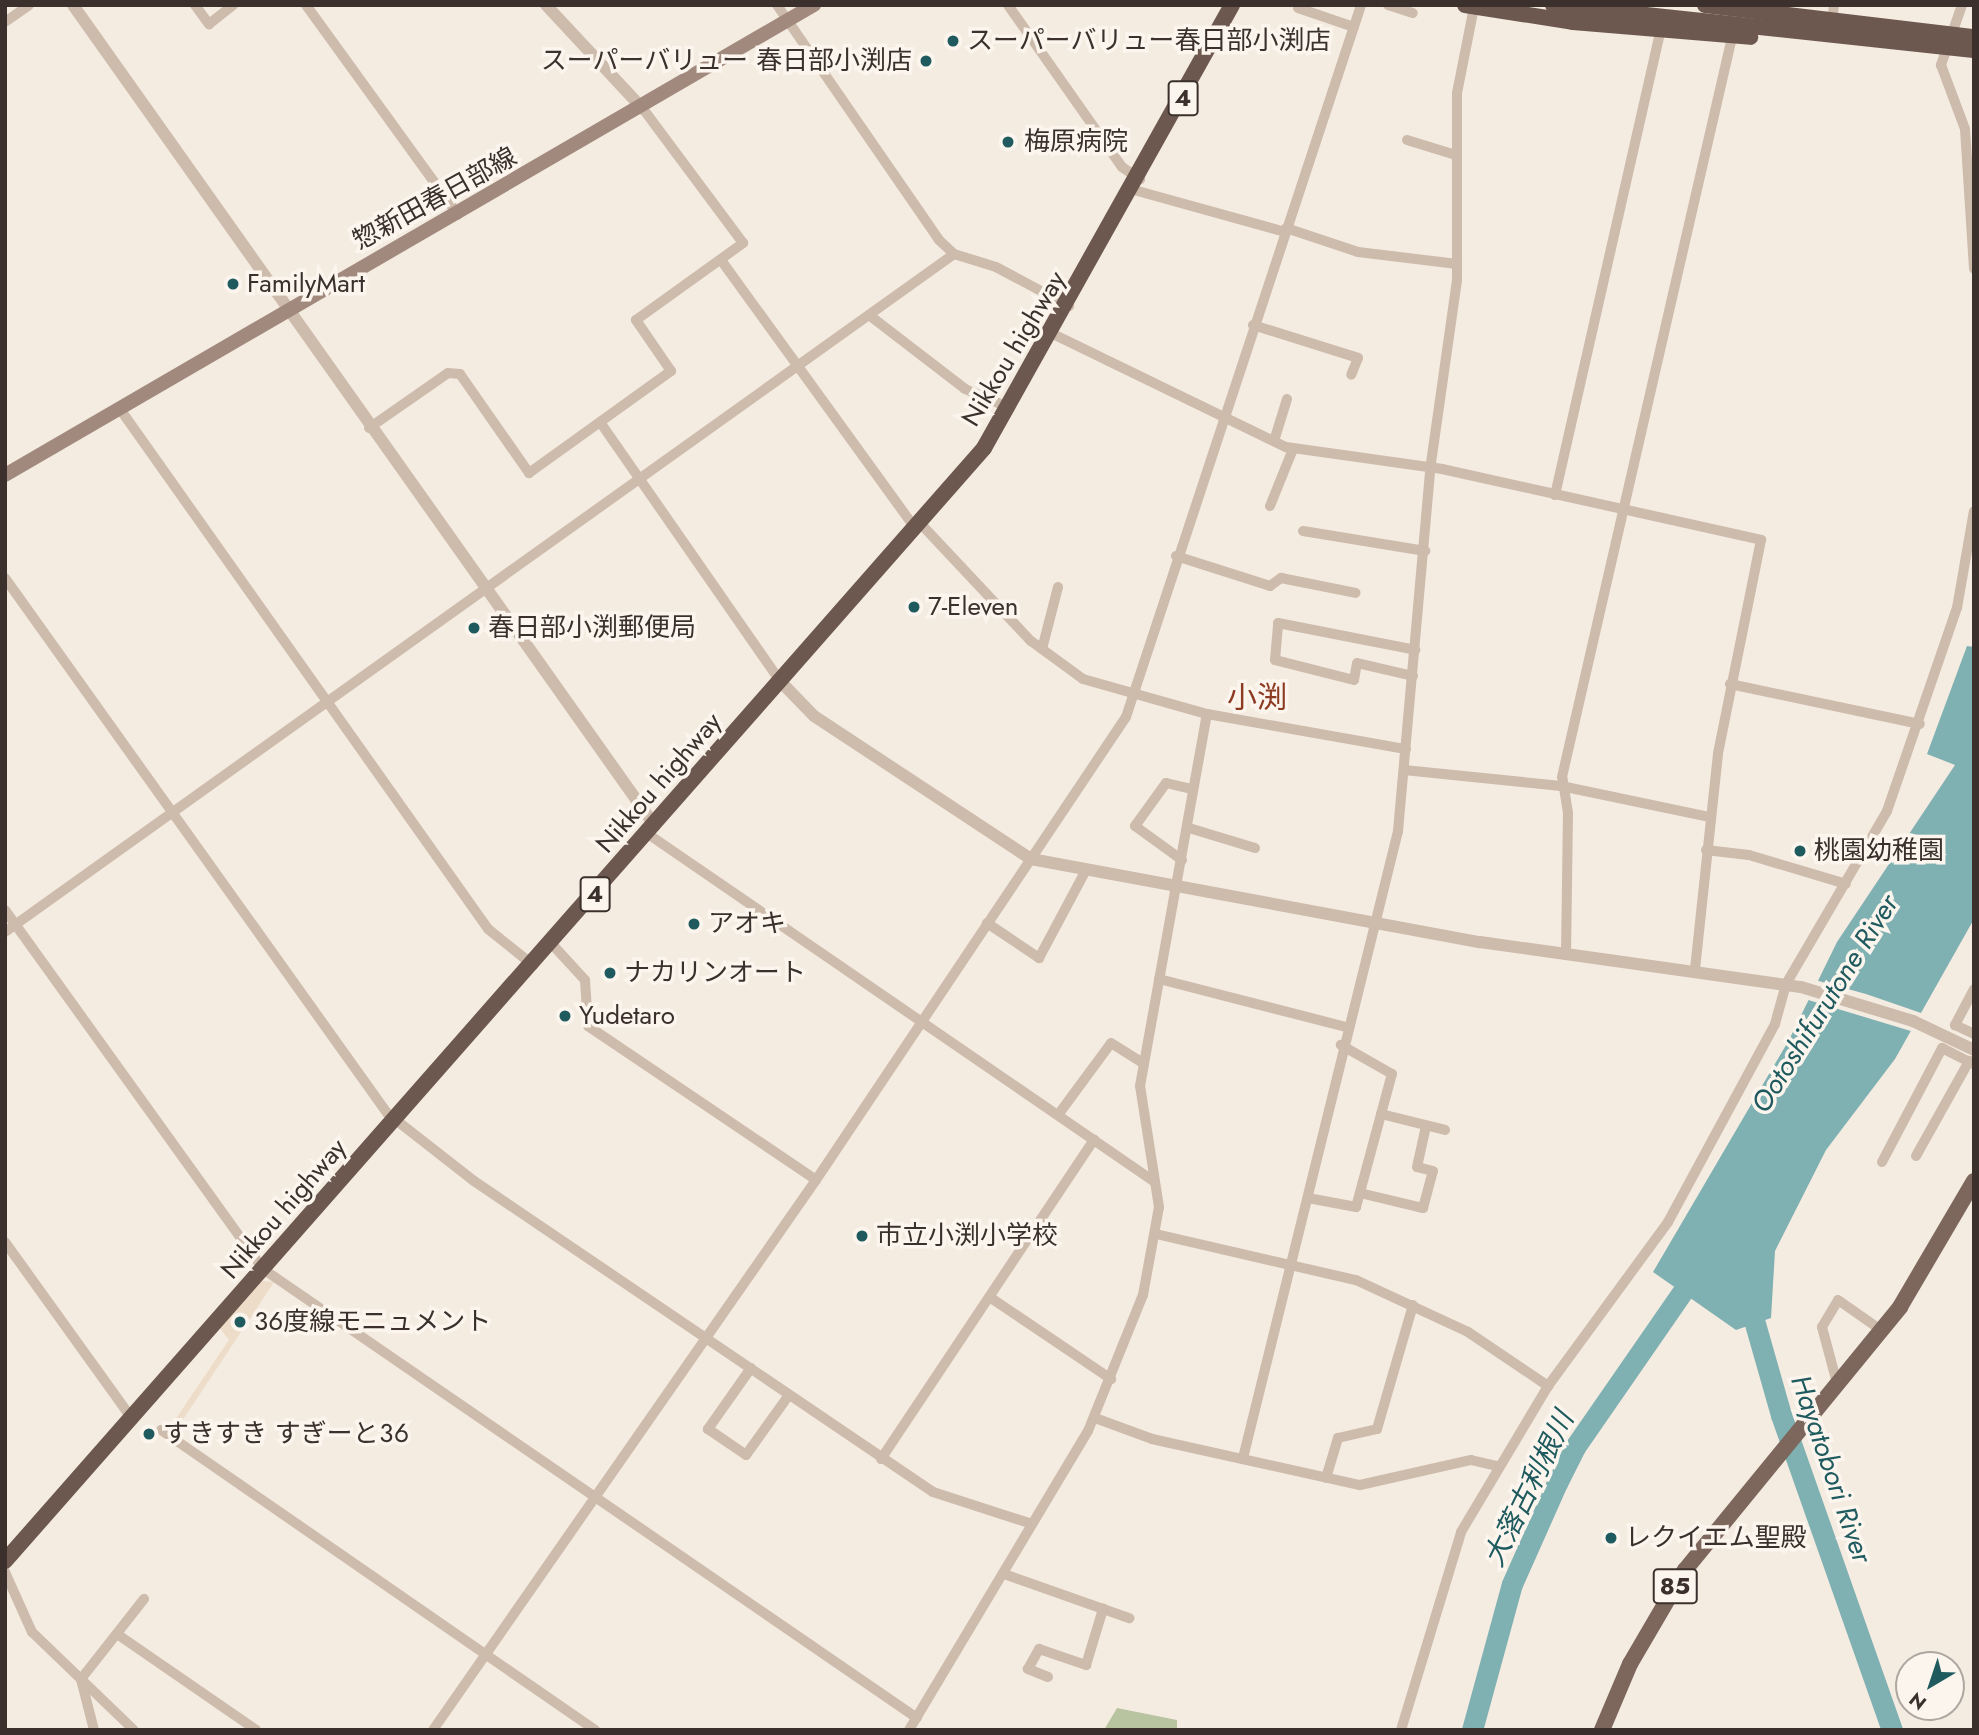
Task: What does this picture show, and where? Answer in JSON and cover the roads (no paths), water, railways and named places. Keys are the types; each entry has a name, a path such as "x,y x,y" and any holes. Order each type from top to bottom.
{"highway":[{"name":"Nikkou highway","path":"5,1561 533,965 917,526 1010,408 1137,185 1232,5"},
{"path":"1553,5 1832,20"},
{"path":"1706,5 1832,20 1948,41 1974,50"},
{"path":"1469,6 1660,31 1732,37 1832,20"},
{"path":"1948,41 1974,37"}],"main road":[{"name":"惣新田春日部線","path":"5,475 643,109 814,5"},
{"name":"85","path":"1602,1730 1630,1664 1685,1570 1772,1457 1881,1330 1974,1181"}],"street":[{"path":"5,22 29,5"},
{"path":"73,5 651,830 920,1021 1155,1182"},
{"path":"195,5 209,24 233,5"},
{"path":"306,5 458,215"},
{"path":"369,428 448,373 460,374 529,473 671,371 636,320 743,243 643,109 546,5"},
{"path":"777,5 954,254 996,267 1069,306"},
{"path":"1008,5 1137,185 1358,252 1457,264"},
{"path":"433,1730 594,1495 708,1338 1126,717 1129,692 1361,5"},
{"path":"1388,5 1412,13"},
{"path":"1962,5 1941,65 1945,84 1965,129 1974,269"},
{"path":"1243,1458 1308,1198 1341,1045 1398,831 1425,551 1430,470 1457,264 1457,93 1469,6"},
{"path":"1298,8 1354,27"},
{"path":"1555,495 1660,31"},
{"path":"1566,955 1568,813 1561,786 1622,508 1732,37"},
{"path":"1407,140 1455,155"},
{"path":"5,932 171,810 640,480 954,254"},
{"path":"721,260 797,367 917,526 1042,649 1083,679 1208,714 1406,749"},
{"path":"869,315 965,389 1010,408"},
{"path":"1253,326 1357,358 1351,375"},
{"path":"1053,334 1293,449 1430,470 1622,508 1761,540 1730,684 1709,817 1695,971"},
{"path":"1274,441 1287,399"},
{"path":"120,409 488,929 533,965"},
{"path":"600,422 780,681 814,716 1031,859 1086,872 1177,884 1373,922 1566,955 1801,987 1913,1021 1972,1058"},
{"path":"1270,506 1293,449"},
{"path":"1401,1730 1461,1532 1496,1466 1548,1386 1668,1222 1774,1024 1786,984 1887,811 1920,724 1957,608 1974,511"},
{"path":"1303,531 1425,551"},
{"path":"1176,556 1270,586 1281,578 1356,593"},
{"path":"5,578 387,1113 398,1117 474,1181 933,1492 1029,1523"},
{"path":"1042,649 1058,587"},
{"path":"1413,676 1357,663 1354,680 1275,660 1278,623 1415,650"},
{"path":"1730,684 1920,724"},
{"path":"909,1730 1004,1574 1029,1523 1095,1418 1143,1295 1156,1234 1155,1182 1140,1086 1189,828 1192,789 1208,714"},
{"path":"1404,770 1561,786 1709,817"},
{"path":"1182,860 1135,826 1166,783 1192,789"},
{"path":"1189,828 1255,848"},
{"path":"1706,850 1749,855 1846,884"},
{"path":"987,923 1039,958 1086,872"},
{"path":"5,910 263,1269 918,1718"},
{"path":"551,943 585,980 588,1026 816,1180"},
{"path":"1159,979 1346,1027"},
{"path":"1974,989 1955,1025 1974,1034"},
{"path":"1058,1115 1111,1043 1144,1064"},
{"path":"1308,1198 1356,1207 1392,1074 1341,1045"},
{"path":"1882,1162 1942,1048 1972,1058"},
{"path":"1916,1156 1972,1058"},
{"path":"1381,1114 1445,1130"},
{"path":"1360,1193 1423,1208 1433,1171 1417,1167 1426,1126"},
{"path":"881,1458 991,1298 1094,1140"},
{"path":"1156,1234 1356,1280 1468,1332 1548,1386"},
{"path":"5,1242 132,1419"},
{"path":"991,1298 1111,1379"},
{"path":"1838,1382 1822,1328 1838,1300 1881,1330"},
{"path":"1326,1478 1338,1438 1377,1429 1413,1305"},
{"path":"751,1368 708,1429 746,1455 789,1395"},
{"path":"1095,1418 1152,1439 1360,1485 1471,1460 1496,1466"},
{"path":"161,1430 595,1730"},
{"path":"5,1572 32,1632 134,1730"},
{"path":"1004,1574 1129,1618"},
{"path":"81,1679 144,1599"},
{"path":"1048,1677 1028,1669 1040,1649 1086,1665 1103,1609"},
{"path":"117,1634 256,1730"},
{"path":"81,1679 94,1730"}],"water":[{"name":"Ootoshifurutone River","path":"1967,646 1974,647 1974,919 1895,1059 1826,1150 1775,1251 1771,1318 1736,1330 1653,1272 1789,1040 1837,942 1955,765 1927,754"}],"waterway":[{"name":"大落古利根川","path":"1472,1730 1512,1584 1557,1483 1575,1447 1696,1272"},
{"name":"Hayatobori River","path":"1748,1299 1781,1415 1892,1730"}],"place":[{"name":"スーパーバリュー春日部小渕店","path":"953,41"},
{"name":"スーパーバリュー 春日部小渕店","path":"926,61"},
{"name":"梅原病院","path":"1008,142"},
{"name":"FamilyMart","path":"233,284"},
{"name":"7-Eleven","path":"914,607"},
{"name":"春日部小渕郵便局","path":"474,628"},
{"name":"桃園幼稚園","path":"1800,851"},
{"name":"アオキ","path":"694,924"},
{"name":"ナカリンオート","path":"610,973"},
{"name":"Yudetaro","path":"565,1016"},
{"name":"市立小渕小学校","path":"862,1236"},
{"name":"36度線モニュメント","path":"240,1322"},
{"name":"すきすき すぎーと３６","path":"149,1434"},
{"name":"レクイエム聖殿","path":"1611,1538"}],"district":[{"name":"小渕","path":"1257,698"}]}
